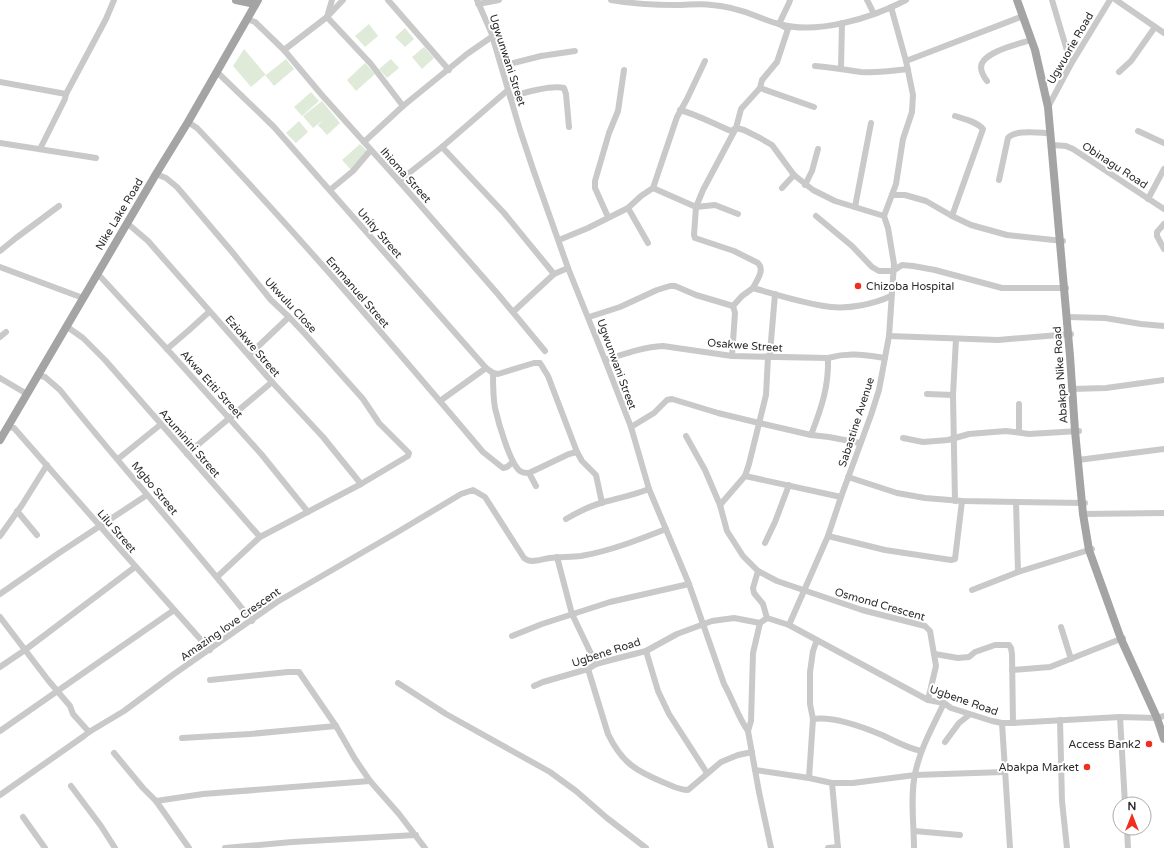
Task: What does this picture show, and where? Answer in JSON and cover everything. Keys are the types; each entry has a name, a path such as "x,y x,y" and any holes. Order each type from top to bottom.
{"main road":[{"path":"236,0 257,2"},
{"name":"Abakpa Nike Road","path":"1017,0 1035,50 1049,105 1053,145"},
{"name":"Abakpa Nike Road","path":"1020,0 1037,47 1049,105 1070,334 1077,431 1085,514 1091,550 1122,639 1161,717 1164,729"},
{"name":"Nike Lake Road","path":"0,440 97,273 188,122 257,2"},
{"name":"Abakpa Nike Road","path":"1161,717 1164,739"}],"street":[{"path":"40,149 65,99 66,94 106,19 114,0"},
{"path":"327,17 332,0"},
{"path":"284,50 327,17 343,0"},
{"path":"388,0 449,70"},
{"path":"478,2 499,0"},
{"path":"611,0 709,4 727,3 788,29 777,62 762,80 760,88 741,109 736,128 715,166 696,207 694,229 695,238 734,251 761,266 762,271 753,288 742,296 733,306"},
{"path":"779,24 790,3 790,0"},
{"path":"867,0 874,14"},
{"path":"1052,0 1071,64"},
{"name":"Ugwuorie Road","path":"1049,105 1071,64 1110,0"},
{"path":"1116,0 1164,33"},
{"path":"779,24 799,27 842,23 874,14 902,1"},
{"name":"Ugwunwani Street","path":"478,2 493,36 527,154 568,268 606,360 631,428 649,489 688,584 724,684 732,697 742,723 748,731"},
{"path":"680,110 697,115 731,131 736,128 744,130 760,138 772,145 794,175 822,196 884,216 896,184 904,138 912,112 913,95 906,61 891,7"},
{"path":"906,61 1023,16"},
{"path":"327,17 371,64 403,106"},
{"name":"Ihioma Street","path":"247,19 260,26 284,50 513,312 545,351"},
{"path":"841,68 842,23"},
{"path":"1119,72 1131,61 1155,27"},
{"path":"364,142 403,106 467,54 493,36"},
{"path":"986,81 981,69 981,64 984,60 992,54 1012,45 1031,40"},
{"path":"502,66 541,56 575,51"},
{"path":"559,240 588,228 628,208 641,196 653,188 660,172 669,138 680,110 687,100 705,60"},
{"path":"815,66 841,68 861,72 908,69"},
{"path":"608,217 595,188 595,181 609,132 618,111 624,70"},
{"name":"Unity Street","path":"216,72 274,127 486,368 493,373"},
{"path":"0,82 66,94"},
{"path":"510,97 558,87 564,88 566,94 569,128"},
{"path":"760,88 814,106"},
{"path":"399,181 442,147 508,90"},
{"path":"952,216 983,129 964,118 955,116"},
{"name":"Emmanuel Street","path":"188,122 197,128 241,174 483,452 503,468 507,467 513,462"},
{"path":"855,207 870,123"},
{"path":"1138,131 1164,143"},
{"path":"999,180 1008,138 1013,133 1051,133"},
{"path":"0,143 96,158"},
{"name":"Obinagu Road","path":"1053,145 1066,146 1073,149 1164,209"},
{"path":"442,147 504,213 554,274"},
{"path":"330,190 353,171 370,150"},
{"path":"806,185 818,150"},
{"path":"1148,199 1164,169"},
{"name":"Ukwulu Close","path":"156,174 166,178 177,187 233,253 270,300 290,317 363,399 379,422 409,453 408,456 361,484"},
{"path":"782,188 794,175"},
{"path":"653,188 696,207 715,205 738,214"},
{"path":"892,195 905,195 926,201 971,225 1007,235 1062,241"},
{"path":"0,251 59,206"},
{"path":"628,208 648,243"},
{"path":"816,216 852,246 872,267 879,272 893,271 902,265 935,270 1002,288 1066,288"},
{"name":"Sabastine Avenue","path":"789,625 828,536 879,390 889,336 894,261 888,228 884,216"},
{"name":"Eziokwe Street","path":"127,223 148,241 323,438 361,484"},
{"path":"1164,224 1157,232 1157,236 1164,249"},
{"path":"1,268 83,298"},
{"path":"513,312 554,274 568,268"},
{"name":"Akwa Etiti Street","path":"97,273 167,348 262,455 308,512"},
{"path":"589,317 620,307 657,290 670,286 675,286 696,295 733,306"},
{"path":"753,288 808,302 836,307 854,306 885,299 891,296"},
{"path":"720,505 745,476 753,451 766,394 768,357 770,353 775,294"},
{"path":"732,356 735,313 733,306"},
{"path":"167,348 210,312"},
{"path":"249,355 290,317"},
{"path":"1068,317 1116,318 1141,324 1164,326"},
{"name":"Azuminini Street","path":"66,326 83,338 94,349 260,537"},
{"path":"0,337 6,332"},
{"path":"889,336 998,340 1070,334"},
{"path":"955,501 953,395 956,339"},
{"name":"Osakwe Street","path":"606,360 633,351 654,347 670,347 732,356 828,358 842,354 856,354 885,358"},
{"path":"811,435 824,399 829,375 828,358"},
{"path":"576,452 529,473 520,471 513,462 498,420 495,407 493,373 498,374 534,363 540,363 548,376 576,452 582,461 596,475 602,502"},
{"path":"440,401 486,368"},
{"name":"Mgbo Street","path":"37,375 45,377 60,390 217,577 252,621"},
{"path":"0,378 27,394"},
{"path":"1074,389 1125,386 1164,380"},
{"path":"187,454 272,382"},
{"path":"927,394 953,395"},
{"path":"631,428 654,413 669,399 811,435 860,443"},
{"path":"1019,404 1019,432"},
{"path":"118,459 160,425"},
{"name":"Lilu Street","path":"8,428 14,428 135,567 210,650"},
{"path":"903,438 923,442 948,440 969,434 1006,431 1029,434 1077,431"},
{"path":"686,436 702,464 720,505 727,530 732,540 743,556 758,572 753,588 754,593 763,604 767,618 760,623 753,653 751,721 748,731 771,848"},
{"path":"1080,460 1164,449"},
{"path":"0,536 47,465"},
{"path":"529,473 536,486"},
{"path":"745,476 841,497"},
{"path":"848,477 897,493 925,498 955,501 1084,503"},
{"path":"217,577 260,537 361,484"},
{"path":"765,543 776,522 789,485"},
{"path":"566,519 584,509 602,502 638,494 649,489"},
{"name":"Amazing love Crescent","path":"0,795 89,732 124,711 174,674 286,596 452,499 473,490 485,497 527,561 532,562 557,558"},
{"path":"0,594 147,495"},
{"path":"828,536 885,550 951,560 955,559 962,501"},
{"path":"1016,502 1018,572"},
{"path":"17,511 37,535"},
{"path":"1085,514 1164,513"},
{"path":"596,664 572,614 557,558 582,556 609,549 643,539 666,529"},
{"path":"972,590 1018,572 1091,550"},
{"path":"0,667 25,650 135,567"},
{"name":"Osmond Crescent","path":"758,572 777,581 862,610 922,624 930,631 936,666 928,700"},
{"path":"512,636 610,602 688,584"},
{"path":"0,731 174,610"},
{"path":"0,617 89,732"},
{"name":"Ugbene Road","path":"534,686 549,680 588,669 596,664 646,650 703,623 726,618 734,618 760,623"},
{"name":"Ugbene Road","path":"767,618 789,625 928,700 944,703 951,708 1002,723 1120,717 1161,717"},
{"path":"1061,627 1071,659"},
{"path":"1012,670 1050,667 1122,639"},
{"path":"810,778 813,719 810,704 810,672 813,651 817,640"},
{"path":"935,654 958,658 969,657 975,652 995,645 1008,645 1011,648 1013,723"},
{"path":"646,650 658,691 669,714 707,773"},
{"path":"588,669 608,734 623,758 647,776 681,790 688,790 696,785 707,773 721,762 738,755 752,752"},
{"path":"210,680 299,672 336,726 370,781 416,835 425,848"},
{"path":"398,683 446,714 550,772 576,791 607,818 646,848"},
{"path":"914,848 913,794 915,775 921,751 944,703"},
{"path":"945,742 959,723 969,714"},
{"path":"1120,717 1125,796"},
{"path":"813,719 828,720 853,725 882,735 910,749 921,751"},
{"path":"1060,720 1062,801 1067,848"},
{"path":"1002,723 1010,848"},
{"path":"182,738 250,734 336,726"},
{"path":"114,753 142,788 156,801 189,848"},
{"path":"755,770 810,778 832,783 853,783 915,775 1004,772"},
{"path":"156,801 211,794 370,781"},
{"path":"828,848 838,848 832,783"},
{"path":"71,786 101,826 115,848"},
{"path":"23,817 45,848"},
{"path":"914,831 960,835"},
{"path":"225,848 416,835"},
{"path":"1127,836 1128,848"}],"green space":[{"path":"369,24 378,36 365,47 355,36"},
{"path":"405,28 414,39 405,47 395,37"},
{"path":"424,47 434,58 422,69 412,57"},
{"path":"244,49 266,75 286,59 294,69 274,86 265,75 251,87 233,66"},
{"path":"391,59 399,68 387,78 379,69"},
{"path":"365,63 375,74 356,91 347,80"},
{"path":"311,92 319,101 302,116 294,107"},
{"path":"322,101 340,123 327,135 318,125 323,120 313,128 303,116"},
{"path":"299,121 308,132 296,143 286,133"},
{"path":"360,144 370,154 351,170 342,160"}],"place":[{"name":"Chizoba Hospital","path":"858,286"},
{"name":"Access Bank2","path":"1149,744"},
{"name":"Abakpa Market","path":"1087,767"}]}
